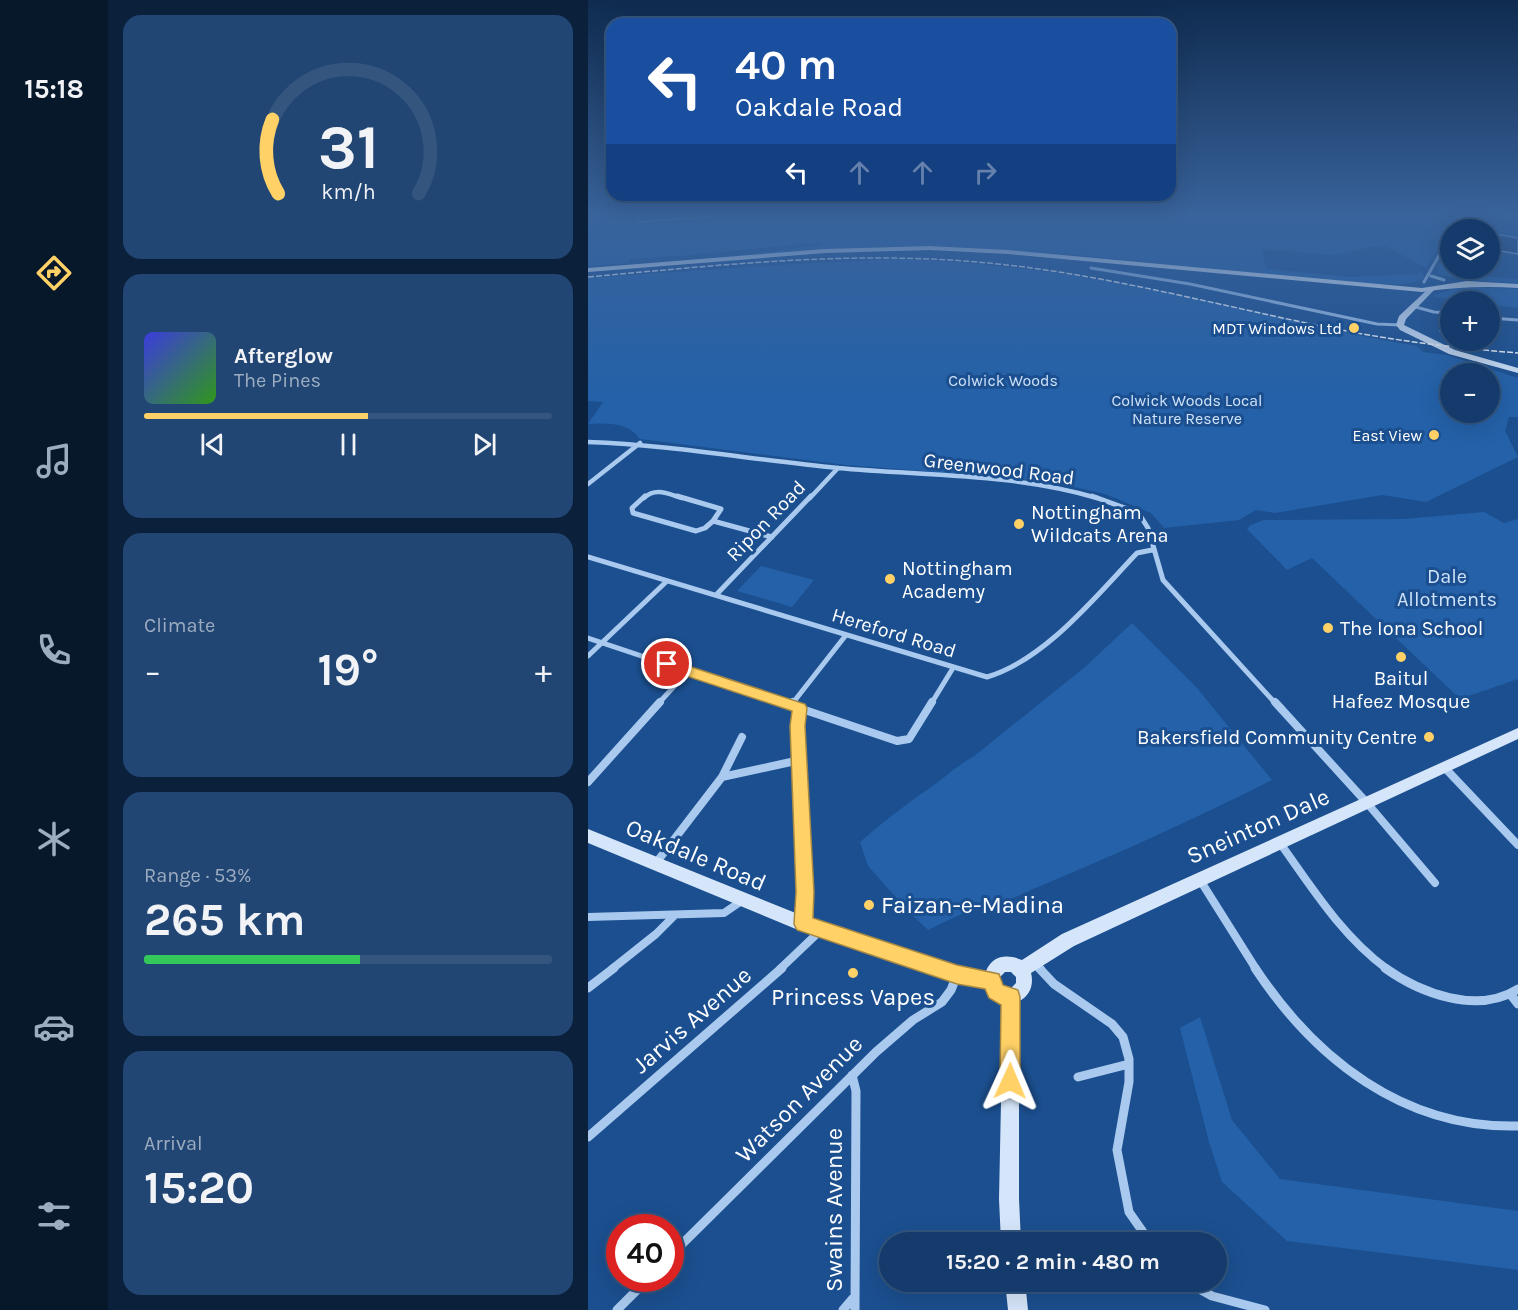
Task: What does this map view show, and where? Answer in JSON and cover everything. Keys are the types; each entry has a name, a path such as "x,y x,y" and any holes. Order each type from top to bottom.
{"main road":[{"path":"1228,273 1394,287 1444,280 1476,284"},
{"path":"1427,283 1518,286"}],"street":[{"path":"1129,273 1377,324 1400,325 1446,350 1518,371"},
{"path":"1400,325 1401,318 1414,304 1432,273"},
{"path":"1414,304 1440,312"},
{"path":"1500,319 1518,320"},
{"name":"Greenwood Road","path":"588,442 640,442 838,468 1003,481 1082,493 1139,515 1149,526 1158,571 1167,584 1367,803 1435,883"},
{"path":"588,484 640,442"},
{"name":"Ripon Road","path":"716,595 838,468"},
{"path":"659,491 721,509 713,521 705,528 696,531 633,513 632,508 650,492 659,491"},
{"path":"713,521 772,537"},
{"name":"Hereford Road","path":"588,557 953,669 987,677 1004,672 1063,631 1137,553 1152,550"},
{"path":"588,656 667,581"},
{"path":"791,705 846,636"},
{"path":"588,638 897,741 909,739 953,669"},
{"path":"588,782 688,671"},
{"path":"800,708 797,726 805,892 803,924"},
{"path":"655,864 722,777 742,737"},
{"name":"Sneinton Dale","path":"1028,966 1068,940 1444,767 1515,738"},
{"path":"722,777 800,760"},
{"path":"1444,767 1518,845"},
{"name":"Oakdale Road","path":"588,836 803,924 957,975 992,981"},
{"path":"1280,843 1349,938 1383,969 1423,991 1477,1002 1514,992 1518,1004"},
{"path":"1200,879 1280,1002 1325,1053 1392,1098 1441,1117 1496,1128 1518,1126"},
{"path":"588,917 724,913 744,900"},
{"path":"588,988 662,929 675,915"},
{"name":"Jarvis Avenue","path":"588,1137 801,951 820,930"},
{"path":"1028,966 1024,983 1017,994 1011,997 1000,995 996,991 992,981 995,971 1004,965 1028,966 1112,1024 1123,1037 1129,1064 1129,1082 1117,1150 1129,1212 1143,1232"},
{"name":"Watson Avenue","path":"684,1242 852,1075 905,1026 942,1002 951,990 957,975"},
{"path":"1010,1232 1008,1199 1011,997"},
{"path":"1078,1077 1129,1064"},
{"name":"Swains Avenue","path":"852,1075 856,1091 855,1310"},
{"path":"617,1310 635,1292"},
{"path":"1016,1292 1018,1310"},
{"path":"1205,1292 1264,1310"},
{"path":"843,1310 855,1296"}],"green space":[{"name":"Colwick Woods Local Nature Reserve","path":"660,273 1058,273 1159,290 1361,336 1417,346 1423,352 1447,355 1472,363 1440,363 1440,423 1500,423 1500,372 1518,378 1518,417 1509,417 1505,431 1518,457 1426,502 1382,495 1275,513 1256,510 1239,520 1164,528 1151,513 1105,494 1074,487 1014,478 846,465 640,439 635,433 623,427 588,424 603,402 588,401 588,278"},
{"path":"1261,273 1309,273 1349,277 1423,273 1424,277 1411,283 1394,284"},
{"path":"1465,279 1518,279 1518,283"},
{"path":"1449,288 1518,289 1518,308 1500,305 1500,291 1447,291 1450,290"},
{"name":"Dale Allotments","path":"1484,512 1504,523 1518,519 1518,679 1460,699 1312,558 1287,570 1247,529 1264,520 1404,519"},
{"path":"761,566 814,580 792,607 737,591"},
{"path":"1132,623 1197,688 1272,780 1097,862 994,906 970,910 928,930 868,866 860,842 886,820 973,757 1085,667"},
{"path":"1200,1017 1232,1120 1280,1179 1518,1211 1518,1270 1287,1241 1222,1182 1209,1142 1180,1028"}],"railway":[{"path":"588,277 630,273"},
{"path":"1064,273 1381,337 1518,353"}],"place":[{"name":"MDT Windows Ltd","path":"1354,328"},
{"name":"East View","path":"1434,435"},
{"name":"Nottingham Wildcats Arena","path":"1019,524"},
{"name":"Nottingham Academy","path":"890,579"},
{"name":"The Iona School","path":"1328,628"},
{"name":"Baitul Hafeez Mosque","path":"1401,657"},
{"name":"Bakersfield Community Centre","path":"1429,737"},
{"name":"Faizan-e-Madina","path":"869,905"},
{"name":"Princess Vapes","path":"853,973"}],"route":[{"path":"667,664 800,708 797,726 805,892 803,924 957,975 992,981 1000,995 1011,997 1010,1081"}],"park label":[{"name":"Colwick Woods","path":"1003,380"}]}
